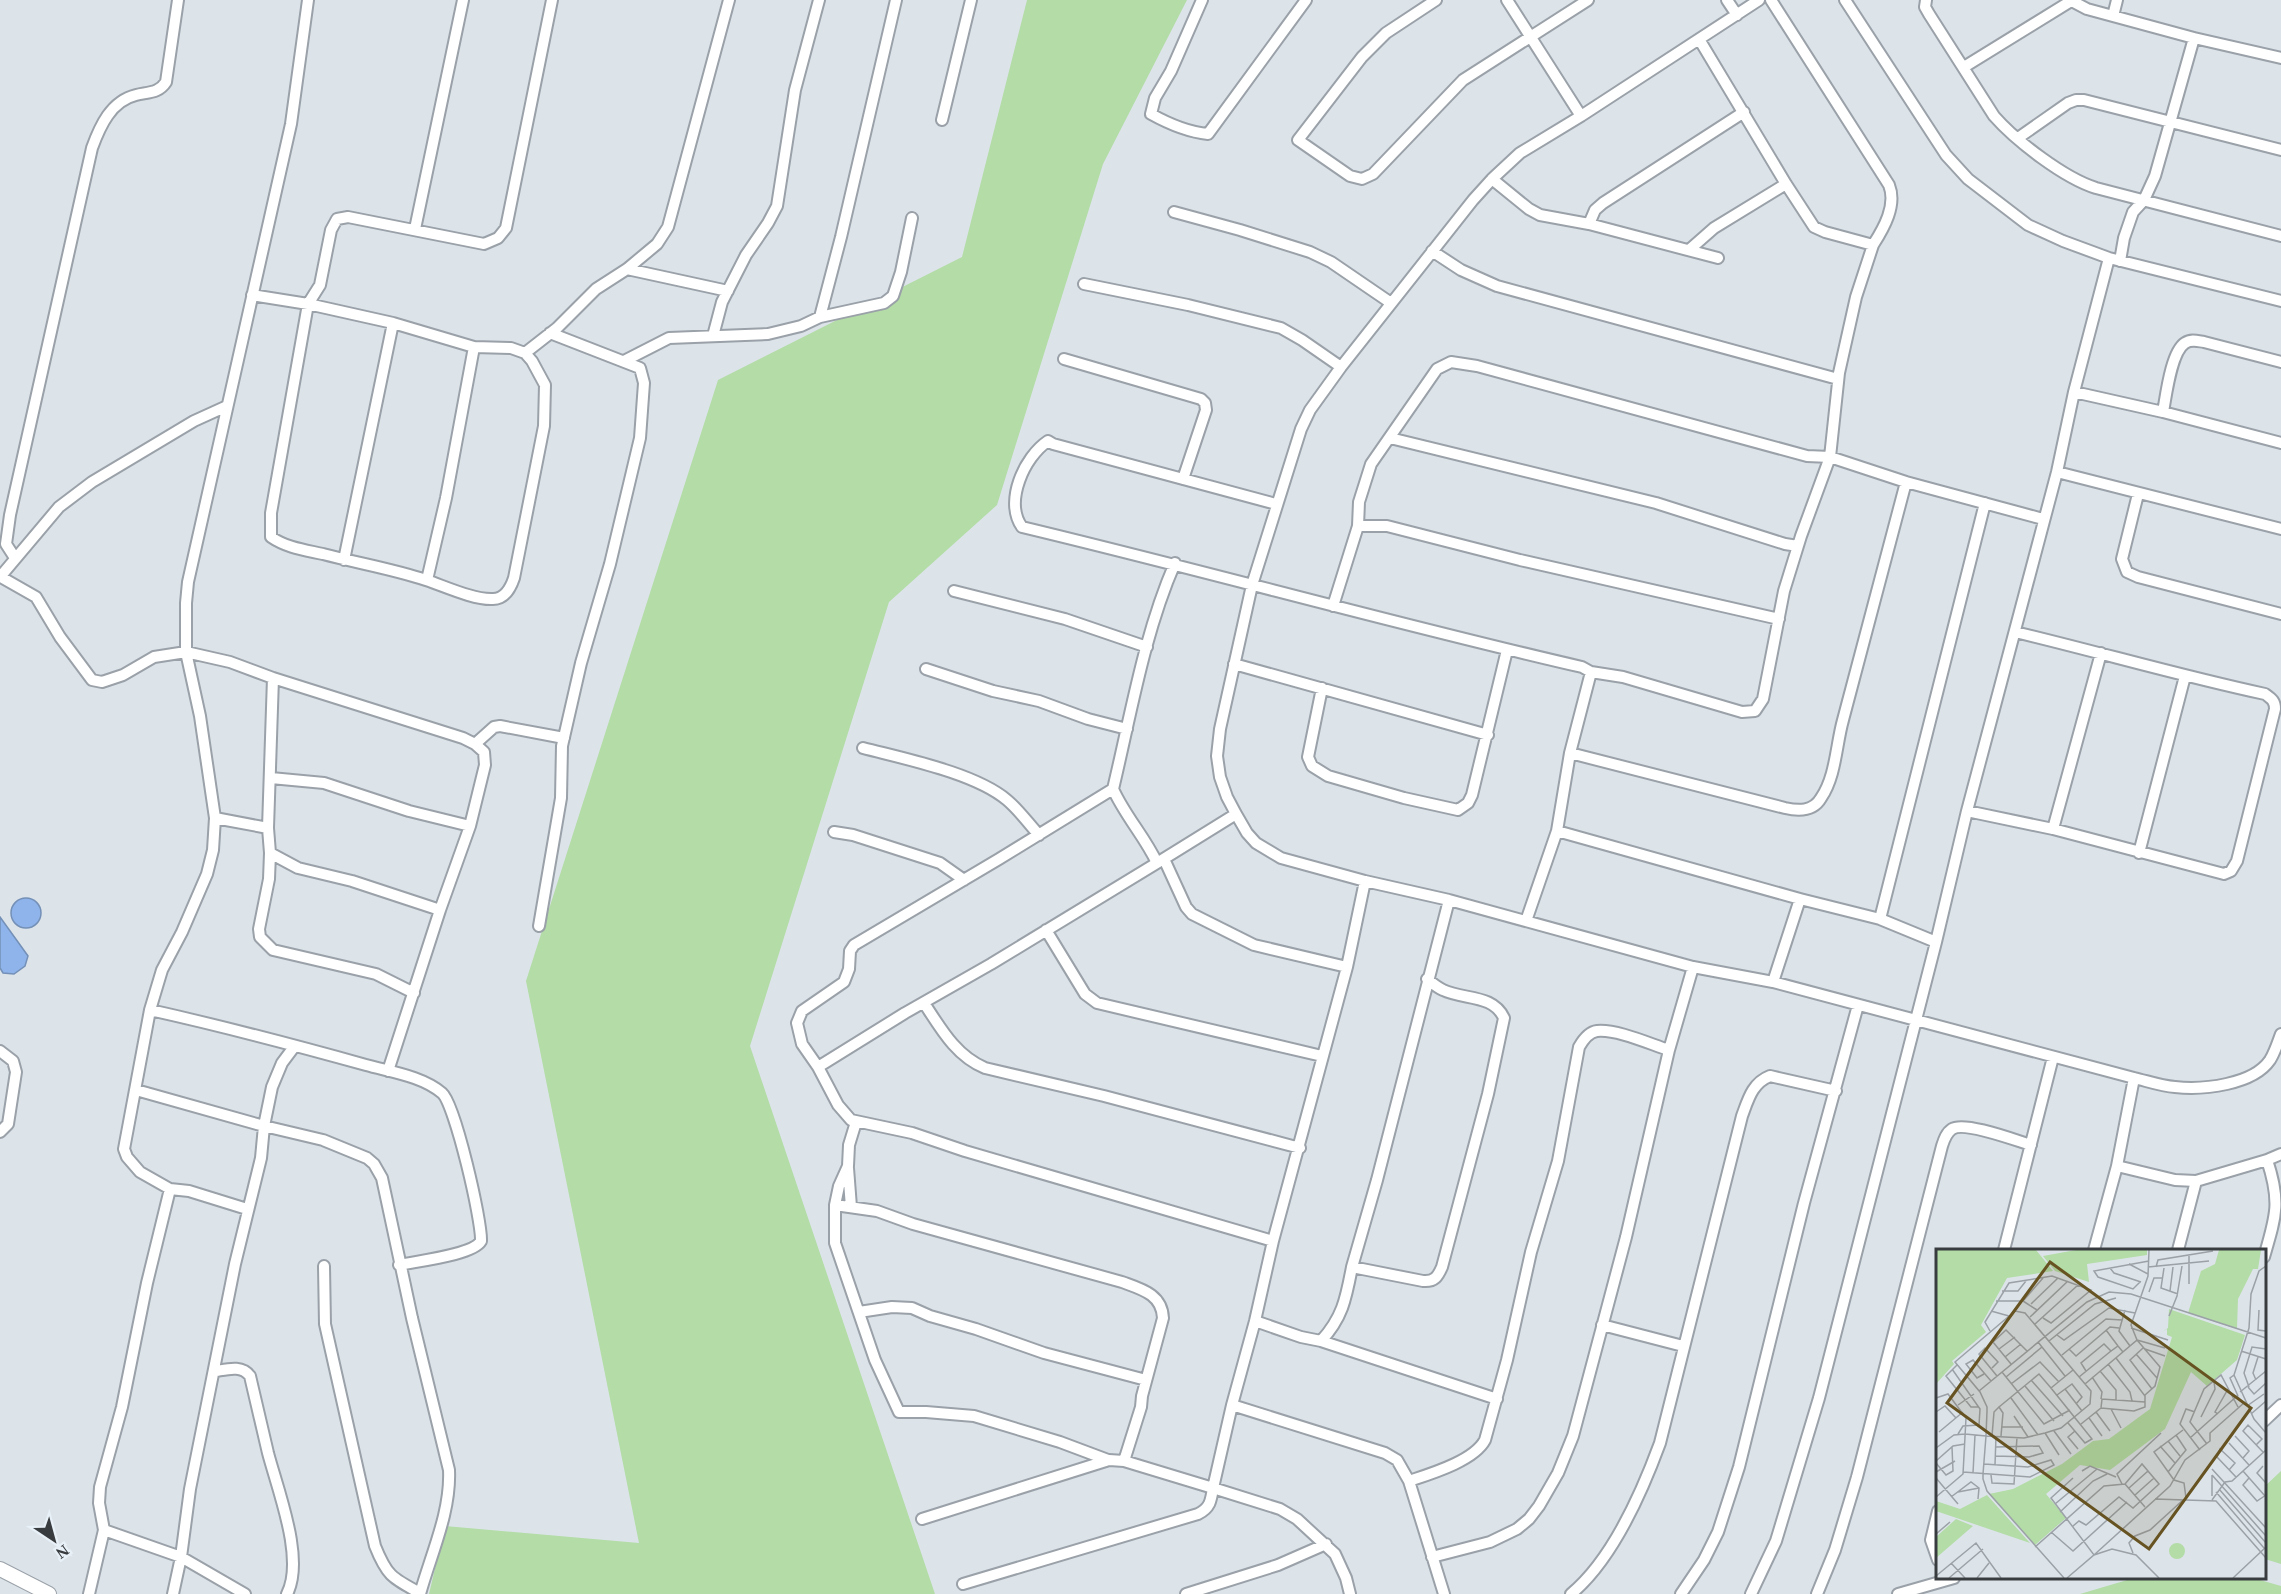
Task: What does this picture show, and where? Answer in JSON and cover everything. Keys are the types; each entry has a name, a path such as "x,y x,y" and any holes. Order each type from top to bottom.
{"street":[{"path":"15,558 6,544 10,515 92,148 99,128 121,101 134,95 158,91 166,82 178,0"},
{"path":"248,1209 189,1191 170,1189 140,1172 127,1157 124,1149 150,1010 162,970 182,932 207,874 213,850 215,818 200,716 186,652 188,582 217,462 227,406 291,124 308,0"},
{"path":"415,229 463,0"},
{"path":"252,295 308,304 393,323 474,347 511,348 525,353 545,385 544,426 510,588 504,595 493,599 453,591 427,580 288,546 271,537 271,513 308,304 320,285 332,230 337,219 348,217 484,244 498,238 506,228 552,0"},
{"path":"525,353 550,333 596,289 627,269 657,244 668,227 729,0"},
{"path":"713,336 722,303 746,255 777,206 795,90 819,0"},
{"path":"819,318 841,237 896,0"},
{"path":"942,120 971,0"},
{"path":"1202,0 1171,70 1155,98 1151,114 1169,124 1192,132 1208,134 1306,0"},
{"path":"1436,0 1386,33 1362,57 1298,140 1350,176 1362,179 1373,174 1463,80 1588,0"},
{"path":"1507,0 1581,116"},
{"path":"1727,0 1737,15"},
{"path":"1759,0 1520,153 1492,179 1432,251 1310,410 1301,429 1276,504 1252,585 1220,729 1217,756 1220,777 1227,797 1247,833 1256,843 1281,858 1365,881 1449,900 1693,967 1773,982 2174,1087 2229,1083 2251,1077 2270,1060 2281,1034"},
{"path":"1276,504 1048,441 1040,446 1032,458 1016,491 1014,508 1022,527 1175,563 1333,606 1582,667 1591,672 1623,677 1742,712 1755,711 1762,699 1784,591 1830,457 1838,379 1857,297 1873,245 1881,232 1893,200 1889,185 1771,0"},
{"path":"1845,0 1946,154 1968,179 2028,225 2062,241 2115,260 2281,301"},
{"path":"1926,0 1925,7 1994,116 2018,138 2073,179 2096,188 2281,236"},
{"path":"2113,16 2117,0"},
{"path":"1964,66 2070,1 2087,9 2194,38 2281,58"},
{"path":"1751,1594 1776,1541 1819,1398 1936,942 1967,811 2057,472 2074,392 2115,260 2133,212 2144,200 2155,176 2194,38"},
{"path":"1699,39 1786,184 1814,226 1825,232 1873,245"},
{"path":"2018,138 2076,99 2281,150"},
{"path":"1589,224 1595,210 1603,203 1744,112"},
{"path":"1492,179 1540,215 1589,224 1718,258"},
{"path":"1689,250 1714,228 1786,184"},
{"path":"1174,212 1310,252 1331,262 1391,303"},
{"path":"624,362 669,338 768,334 801,326 819,318 884,303 893,296 902,272 912,218"},
{"path":"1432,251 1461,270 1497,286 1838,379"},
{"path":"627,269 728,291"},
{"path":"1084,284 1188,305 1281,328 1341,367"},
{"path":"344,560 393,323"},
{"path":"539,926 561,798 564,738 581,663 610,564 640,438 644,383 640,368 550,333"},
{"path":"2163,412 2174,359 2178,349 2185,343 2194,340 2281,362"},
{"path":"427,580 446,498 474,347"},
{"path":"1064,359 1201,399 1205,403 1206,410 1183,479"},
{"path":"1333,606 1358,526 1359,502 1371,464 1437,369 1451,362 1477,366 1806,456 1830,457 1906,482 2043,519"},
{"path":"2074,392 2163,412 2281,443"},
{"path":"227,406 194,421 92,482 59,507 1,577 36,597 60,637 92,680 102,682 123,675 154,657 186,652 230,662 273,678 377,710 475,744 484,752 485,765 470,826 388,1071"},
{"path":"1389,438 1656,503 1785,544 1798,546"},
{"path":"2057,472 2281,529"},
{"path":"1570,753 1785,808 1797,810 1814,806 1821,799 1830,778 1839,733 1906,482"},
{"path":"2138,494 2122,559 2127,572 2138,577 2281,614"},
{"path":"1880,919 1985,503"},
{"path":"1358,526 1387,526 1520,560 1779,619"},
{"path":"1175,563 1167,582 1148,647 1113,789 1121,808 1160,861 1186,907 1199,918 1254,945 1347,967"},
{"path":"954,591 1065,619 1148,647"},
{"path":"1967,811 2053,829 2224,874 2234,868 2240,850 2276,709 2275,702 2265,694 2015,632"},
{"path":"1322,688 1308,757 1312,766 1328,776 1453,810 1463,807 1472,795 1507,650"},
{"path":"2053,829 2101,653"},
{"path":"1234,664 1488,735"},
{"path":"926,669 976,686 1039,701 1127,729"},
{"path":"1526,921 1557,831 1570,753 1591,672"},
{"path":"2139,853 2185,676"},
{"path":"273,678 268,828 269,879 259,929 260,937 273,950 376,974 414,993"},
{"path":"475,744 488,732 500,726 564,738"},
{"path":"863,748 930,765 992,789 1008,800 1038,835"},
{"path":"270,778 324,783 409,811 470,826"},
{"path":"1113,789 867,936 851,948 849,969 844,982 802,1011 797,1023 802,1044 818,1067 838,1106 851,1120 912,1133 955,1148 1273,1241"},
{"path":"818,1067 1236,814"},
{"path":"215,818 268,828"},
{"path":"1557,831 1880,919 1936,942"},
{"path":"834,832 853,835 940,863 964,880"},
{"path":"270,853 298,868 352,881 440,910"},
{"path":"963,1584 1198,1514 1206,1510 1211,1502 1232,1405 1256,1321 1273,1241 1300,1148 1322,1056 1347,967 1365,881"},
{"path":"1773,982 1800,899"},
{"path":"1321,1341 1342,1311 1449,900"},
{"path":"1046,930 1085,994 1097,1003 1322,1056"},
{"path":"1432,1557 1490,1542 1517,1529 1539,1506 1558,1473 1573,1436 1626,1237 1669,1050 1693,967"},
{"path":"1352,1267 1430,1282 1437,1278 1475,1146 1504,1018 1498,1008 1487,1001 1445,991 1427,979"},
{"path":"924,1003 942,1032 963,1056 986,1068 1104,1096 1300,1148"},
{"path":"1681,1594 1704,1560 1718,1532 1738,1467 1804,1203 1858,1005"},
{"path":"150,1010 322,1052 426,1082 444,1094 461,1142 482,1239 478,1247 466,1252 399,1265"},
{"path":"1408,1481 1450,1465 1481,1446 1497,1399 1531,1252 1558,1161 1579,1047 1587,1036 1596,1031 1620,1034 1669,1050"},
{"path":"173,1594 181,1557 190,1490 248,1209 261,1158 264,1126 272,1087 282,1064 294,1047"},
{"path":"0,1051 13,1061 16,1072 8,1124 0,1132"},
{"path":"2005,1249 2053,1057"},
{"path":"1571,1594 1598,1564 1645,1483 1660,1443 1742,1116 1751,1092 1764,1078 1770,1076 1836,1091"},
{"path":"2095,1249 2117,1166 2134,1078"},
{"path":"136,1090 323,1140 367,1158 374,1164 381,1178 399,1265 449,1470 450,1483 442,1521 420,1594 395,1580 384,1568 375,1546 325,1324 324,1266"},
{"path":"851,1207 849,1145 856,1122"},
{"path":"1817,1594 1835,1550 1857,1478 1947,1134 1952,1129 1966,1127 2031,1145"},
{"path":"2117,1166 2175,1180 2196,1181 2281,1154"},
{"path":"2266,1160 2277,1187 2278,1208 2266,1253"},
{"path":"848,1166 839,1186 835,1205 835,1244 875,1360 899,1412 974,1416 1060,1442 1109,1460 1124,1461 1280,1509 1297,1519 1326,1544 1340,1563 1350,1594"},
{"path":"2179,1249 2196,1181"},
{"path":"103,1594 90,1592 104,1530 99,1503 100,1487 122,1407 147,1283 170,1189"},
{"path":"835,1205 877,1211 913,1224 1122,1282 1152,1294 1163,1309 1163,1318 1146,1380 1142,1407 1124,1461"},
{"path":"859,1312 892,1306 912,1308 1044,1353 1146,1380"},
{"path":"1256,1321 1497,1399"},
{"path":"1602,1325 1683,1346"},
{"path":"216,1371 237,1368 248,1372 250,1376 268,1454 287,1520 294,1567 293,1582 287,1594"},
{"path":"1232,1405 1385,1453 1396,1460 1408,1481 1444,1594"},
{"path":"2266,1420 2281,1405"},
{"path":"922,1518 1109,1460"},
{"path":"1936,1521 1932,1540 1936,1553"},
{"path":"104,1530 181,1557 245,1594"},
{"path":"1186,1594 1278,1565 1326,1544"},
{"path":"0,1569 43,1593"},
{"path":"1898,1594 1945,1579"}],"green space":[{"path":"1027,0 1187,0 1103,164 997,505 889,602 750,1046 935,1594 429,1594 445,1526 639,1543 526,981 718,380 962,257"},
{"path":"2281,1471 2281,1564 2266,1559 2266,1485"},
{"path":"2131,1579 2256,1579 2281,1586 2281,1594 2080,1594"}],"water":[{"path":"26,898 37,902 41,913 37,924 26,928 15,924 11,913 15,902"},
{"path":"0,917 28,956 25,966 14,974 3,973 0,968"}]}
